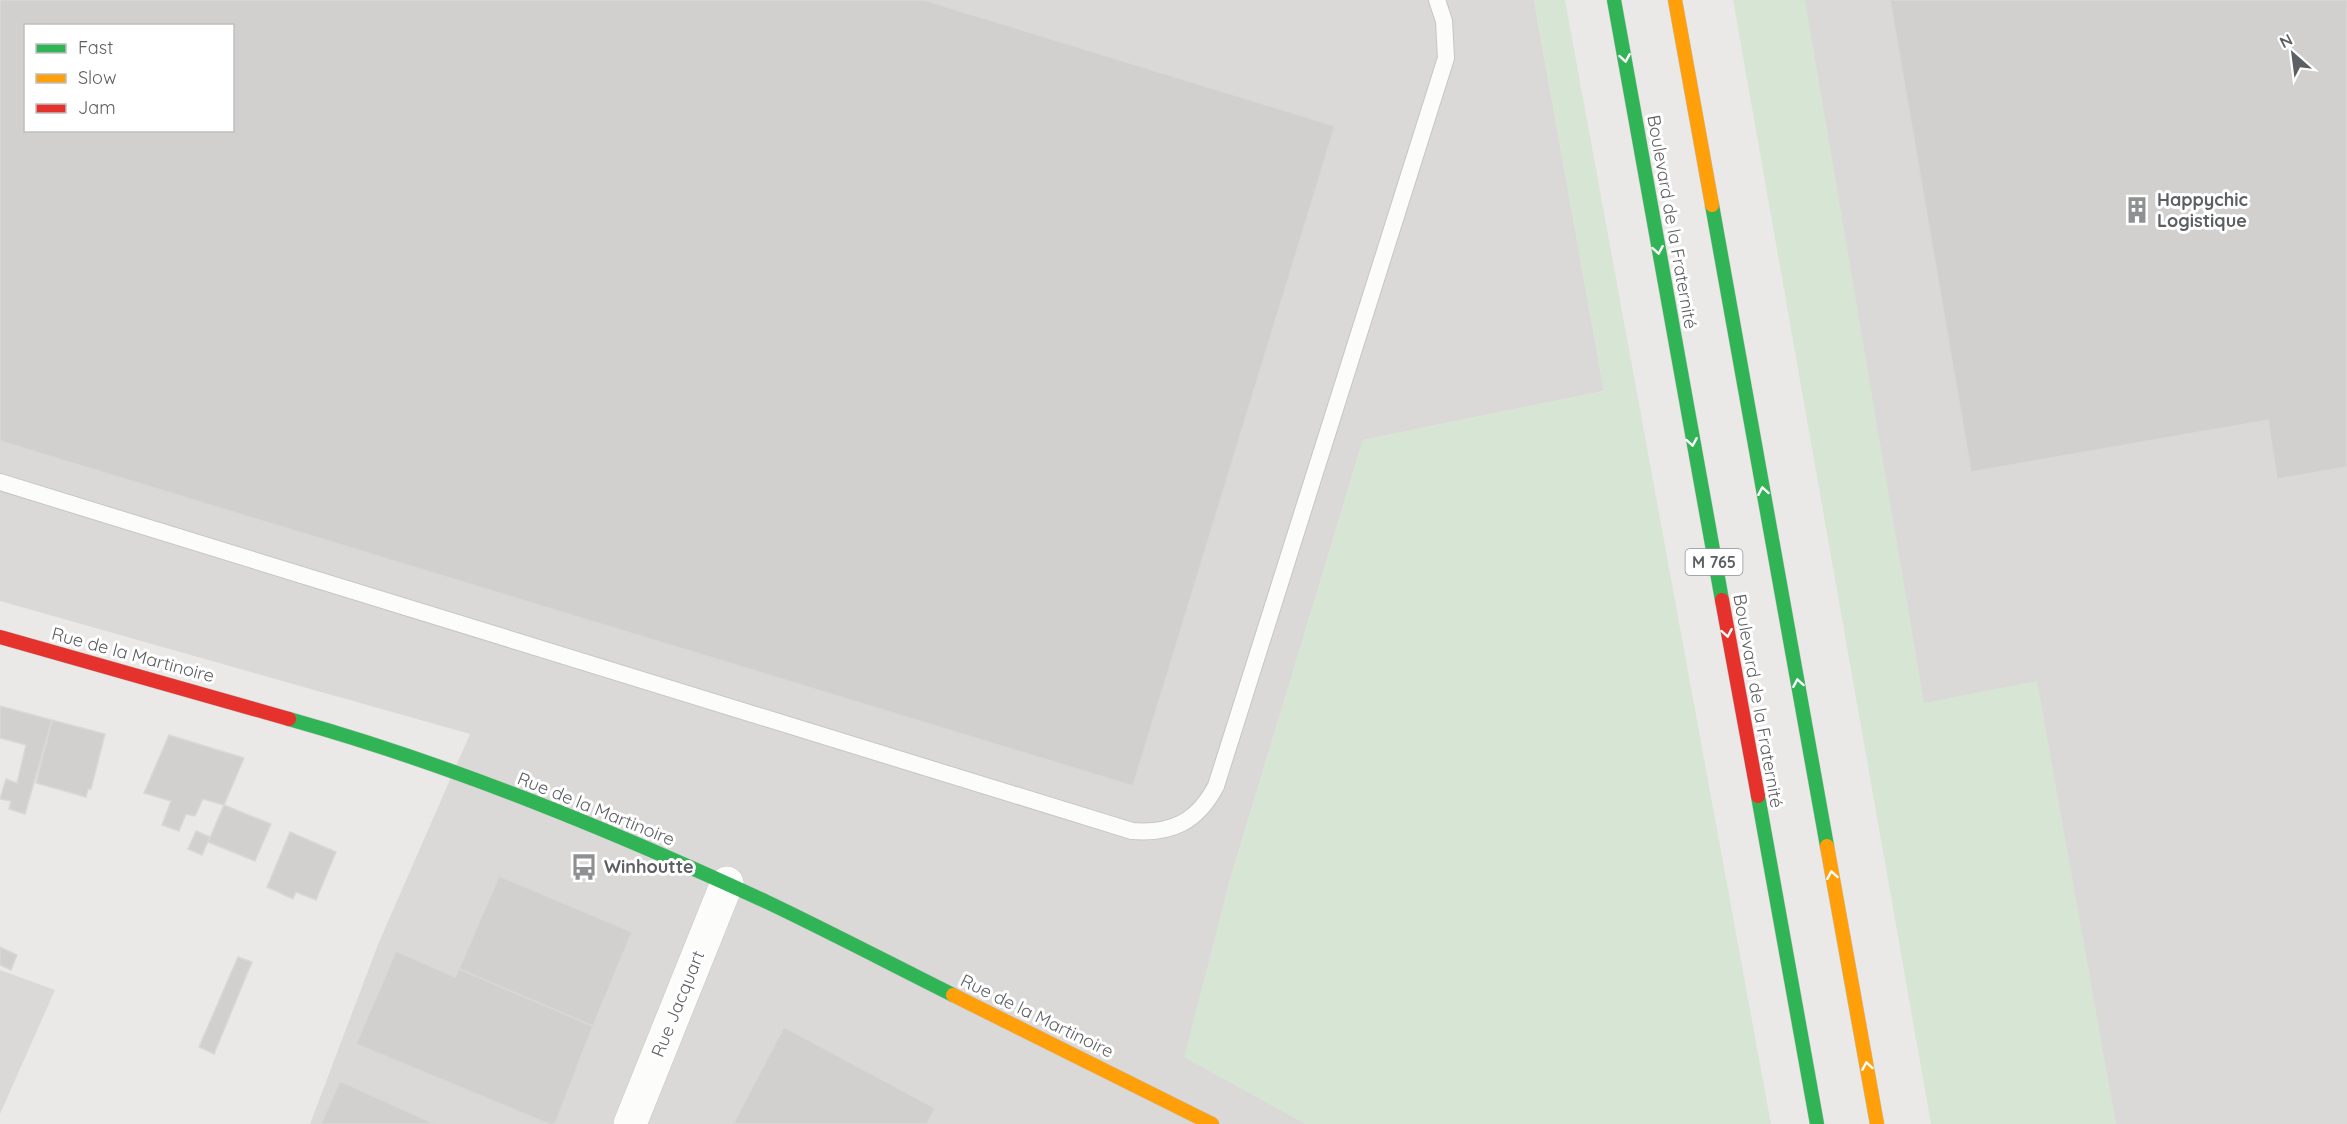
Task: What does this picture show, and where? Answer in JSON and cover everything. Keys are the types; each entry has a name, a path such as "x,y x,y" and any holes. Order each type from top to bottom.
{"main road":[{"name":"Boulevard de la Fraternité","path":"1614,0 1817,1124"},
{"path":"1675,0 1877,1124"},
{"name":"Rue de la Martinoire","path":"0,637 147,677 365,741 502,790 610,833 727,884 1212,1124"}],"street":[{"name":"Rue Jacquart","path":"630,1124 727,884"}],"lane":[{"path":"0,482 1132,831 1165,830 1196,815 1207,803 1216,786 1446,58 1444,21 1437,0"}],"shaded area":[{"path":"0,0 1534,0 1604,391 1363,440 1230,880 1185,1057 1306,1124 310,1124 379,942 470,734 0,601"},
{"path":"1754,0 2347,0 2347,1124 1934,1124"},
{"path":"0,970 55,990 0,1114"}],"green space":[{"path":"1534,0 1565,0 1771,1124 1306,1124 1184,1057 1230,880 1363,440 1604,391"},
{"path":"1733,0 1805,0 1924,703 2037,681 2116,1124 1931,1124"}],"building":[{"path":"0,0 924,0 1335,126 1133,786 0,441"},
{"name":"Happychic Logistique","path":"1890,0 2347,0 2347,467 2277,479 2268,420 1971,472"},
{"path":"0,706 52,720 25,814 9,809 11,801 0,799 6,779 17,783 26,745 0,738"},
{"path":"52,720 105,734 91,789 88,789 86,797 36,783"},
{"path":"169,735 244,758 224,805 203,799 195,816 186,814 179,831 162,825 171,801 144,793"},
{"path":"224,805 271,824 255,861 208,842"},
{"path":"196,831 210,837 202,855 188,849"},
{"path":"290,832 336,852 316,900 296,892 293,899 267,887"},
{"path":"499,876 632,932 593,1026 459,969"},
{"path":"0,947 17,955 11,970 0,965"},
{"path":"396,951 455,977 459,969 593,1026 555,1124 549,1124 356,1044"},
{"path":"238,957 252,962 214,1054 199,1047"},
{"path":"784,1027 935,1108 927,1124 733,1124"},
{"path":"340,1081 435,1124 321,1124"}],"traffic: fast":[{"path":"1614,0 1722,600"},
{"path":"1712,205 1827,846"},
{"path":"289,719 472,778 591,825 767,902 953,995"},
{"path":"1758,796 1817,1124"}],"traffic: slow":[{"path":"1675,0 1712,205"},
{"path":"1827,846 1877,1124"},
{"path":"953,995 1212,1124"}],"traffic: jam":[{"path":"1722,600 1758,796"},
{"path":"0,637 289,719"}],"place":[{"name":"Happychic Logistique","path":"2137,210"},
{"name":"Winhoutte","path":"584,867"}]}
